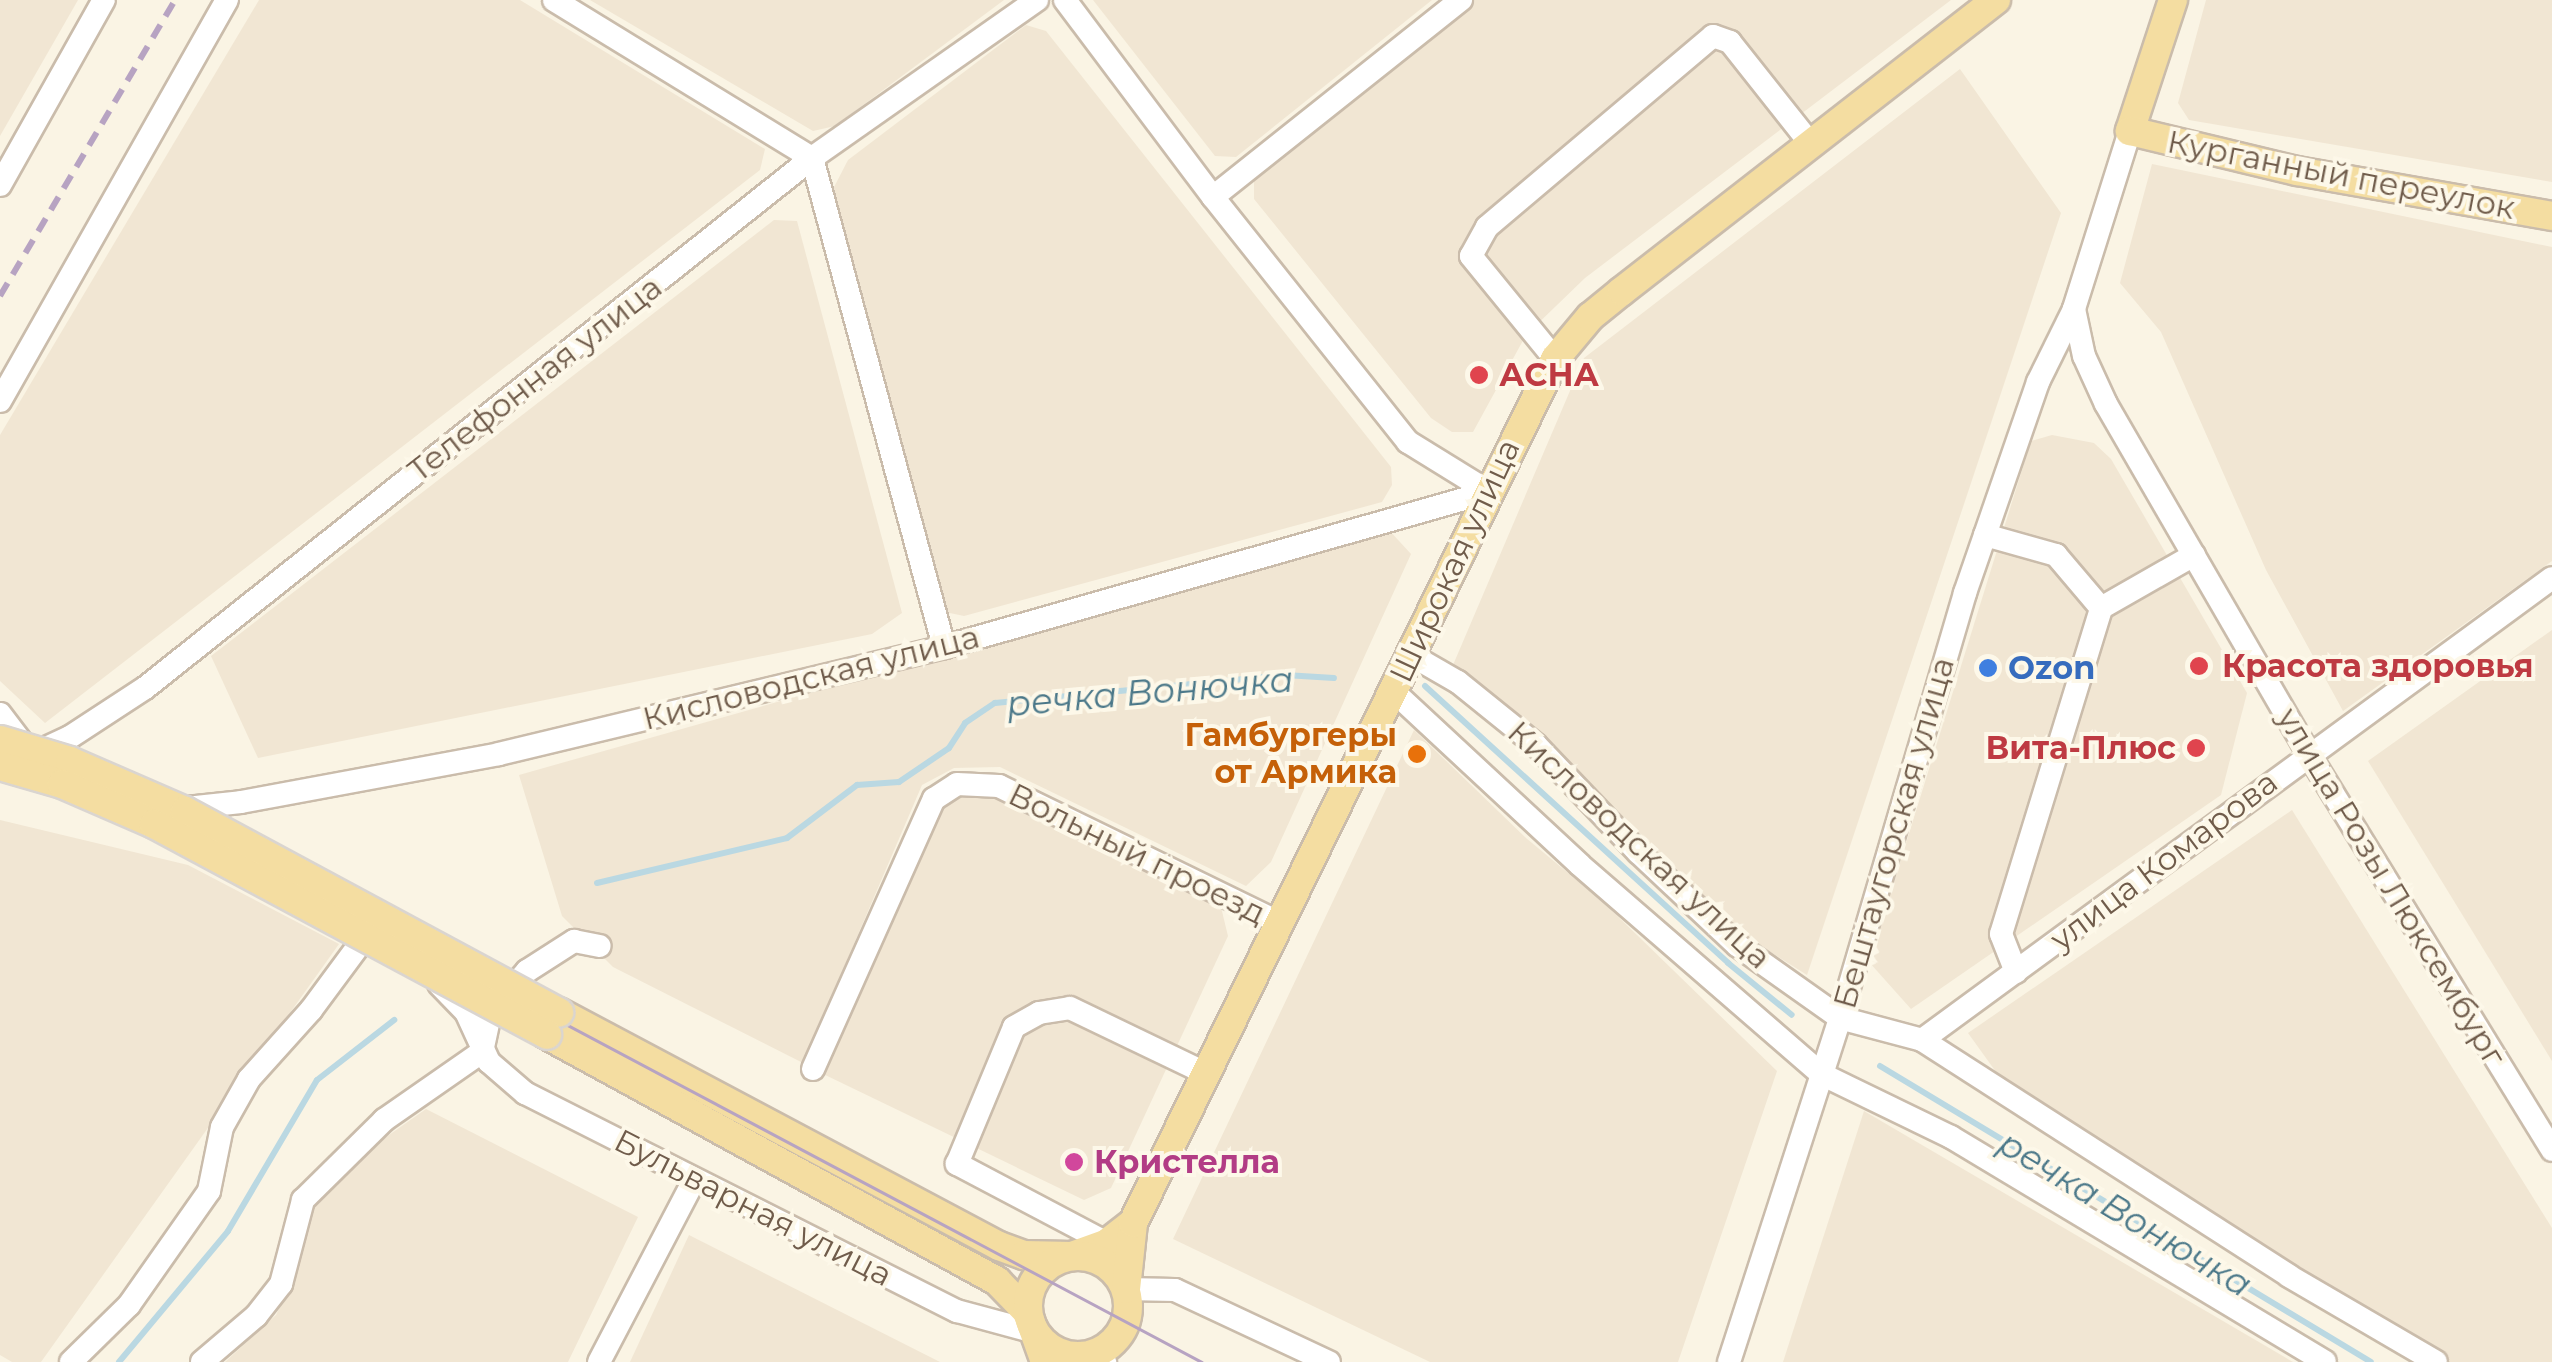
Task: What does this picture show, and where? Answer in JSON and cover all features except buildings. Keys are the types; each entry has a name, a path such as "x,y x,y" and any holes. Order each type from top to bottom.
{"main road":[{"name":"Широкая улица","path":"1126,1289 1133,1223 1554,359 1601,308 1996,0"},
{"path":"2130,131 2173,0"},
{"name":"Курганный переулок","path":"2130,131 2297,171 2552,216"},
{"path":"0,740 70,760 185,810 553,1024"},
{"path":"0,769 62,784 154,824 999,1246 1024,1255 1098,1260 1120,1277 1126,1289 1125,1324 1112,1344 1093,1358 1058,1352 1036,1332"},
{"name":"Бульварная улица","path":"553,1024 963,1259 1016,1298 1036,1332"},
{"name":"Широкая улица","path":"1072,1256 1106,1242 1133,1223"},
{"path":"1046,1362 1029,1316 1033,1284 1042,1270 1072,1256"}],"street":[{"path":"0,185 104,0"},
{"path":"0,401 227,0"},
{"path":"554,0 812,158 944,647"},
{"name":"Телефонная улица","path":"0,769 70,737 145,688 812,158 1037,0"},
{"path":"1066,0 1212,197 1408,442 1489,492"},
{"path":"1212,197 1461,0"},
{"path":"1554,359 1471,256 1487,227 1713,36 1730,42 1810,143"},
{"name":"улица Розы Люксембург","path":"2130,131 2074,309 2084,356 2106,404 2308,753 2552,1150"},
{"name":"Бештаугорская улица","path":"1728,1362 1840,1018 1985,535 2038,382 2074,309"},
{"name":"Кисловодская улица","path":"121,815 241,802 499,754 944,647 1489,492"},
{"path":"1985,535 2056,555 2102,608"},
{"path":"2016,972 2001,934 2102,608 2194,555"},
{"name":"улица Комарова","path":"1922,1040 2308,753 2552,578"},
{"name":"Кисловодская улица","path":"1411,655 1458,682 1536,746 1638,854 1737,944 1840,1018 1922,1040 2289,1276 2436,1362"},
{"name":"Кисловодская улица","path":"1393,691 1567,853 1821,1074 1950,1137 2325,1362"},
{"path":"0,714 31,755"},
{"name":"Бульварная улица","path":"0,769 121,815 444,986 466,1012 482,1052 503,1077 525,1093 957,1311 1036,1332"},
{"name":"Вольный проезд","path":"813,1069 934,798 957,784 999,786 1280,924"},
{"path":"72,1362 129,1304 209,1192 222,1127 249,1080 311,1010 362,941"},
{"path":"202,1362 256,1316 281,1284 302,1200 384,1120 482,1052 490,1012 527,971 574,941 600,946"},
{"path":"1106,1242 958,1164 1014,1027 1039,1014 1070,1008 1207,1074"},
{"path":"599,1362 694,1180"},
{"path":"1126,1289 1175,1290 1329,1362"}],"shaded area":[{"path":"0,0 78,0 0,136"},
{"path":"259,0 520,0 765,149 760,170 45,723 0,681 0,435"},
{"path":"590,0 1004,0 835,126 813,131"},
{"path":"1093,0 1432,0 1236,157 1215,156"},
{"path":"1473,0 1951,0 1585,278 1526,335 1473,432 1452,432 1431,418 1254,199 1254,176"},
{"path":"2206,0 2552,0 2552,182 2189,120 2178,103"},
{"path":"1026,25 1046,31 1391,467 1392,485 1382,502 964,616 945,612 831,193 848,160"},
{"path":"1960,69 2061,213 1807,975 1750,939 1637,835 1554,746 1453,665 1584,358"},
{"path":"2152,164 2552,247 2552,561 2343,711 2266,570 2161,332 2120,283"},
{"path":"774,220 797,221 902,613 872,634 258,758 211,656"},
{"path":"2052,435 2094,443 2111,459 2247,693 2221,795 1911,1009 1869,962 2031,441"},
{"path":"1388,529 1411,554 1271,862 1246,886 1000,767 954,768 922,785 803,1063 613,967 562,916 519,775"},
{"path":"2552,630 2552,1061 2368,761"},
{"path":"1414,730 1526,838 1603,902 1777,1071 1678,1362 1430,1362 1173,1239"},
{"path":"958,793 1004,796 1220,903 1228,936 1111,1188 1084,1200 819,1072 944,803"},
{"path":"2292,810 2552,1228 2552,1362 2449,1362 2009,1090 1968,1033"},
{"path":"0,820 188,865 339,944 41,1362 12,1362 0,1355"},
{"path":"426,1109 638,1217 568,1362 225,1362 276,1315 287,1292 306,1210 379,1142"},
{"path":"1864,1111 2293,1362 1783,1362"},
{"path":"689,1235 940,1362 630,1362"}],"waterway":[{"name":"речка Вонючка","path":"597,883 787,838 857,785 899,782 949,748 965,723 995,703 1285,675 1334,678"},
{"name":"речка Вонючка","path":"1425,686 1728,963 1792,1015"},
{"name":"речка Вонючка","path":"119,1362 228,1231 317,1080 394,1020"},
{"name":"речка Вонючка","path":"1880,1066 2371,1362"}],"tram line":[{"path":"0,749 126,793 210,835 1202,1362"}],"railway":[{"path":"0,296 175,0"}],"place":[{"name":"АСНА","path":"1479,375"},
{"name":"Красота здоровья","path":"2199,666"},
{"name":"Ozon","path":"1988,668"},
{"name":"Вита-Плюс","path":"2196,748"},
{"name":"Гамбургеры от Армика","path":"1417,754"},
{"name":"Кристелла","path":"1074,1162"}]}
